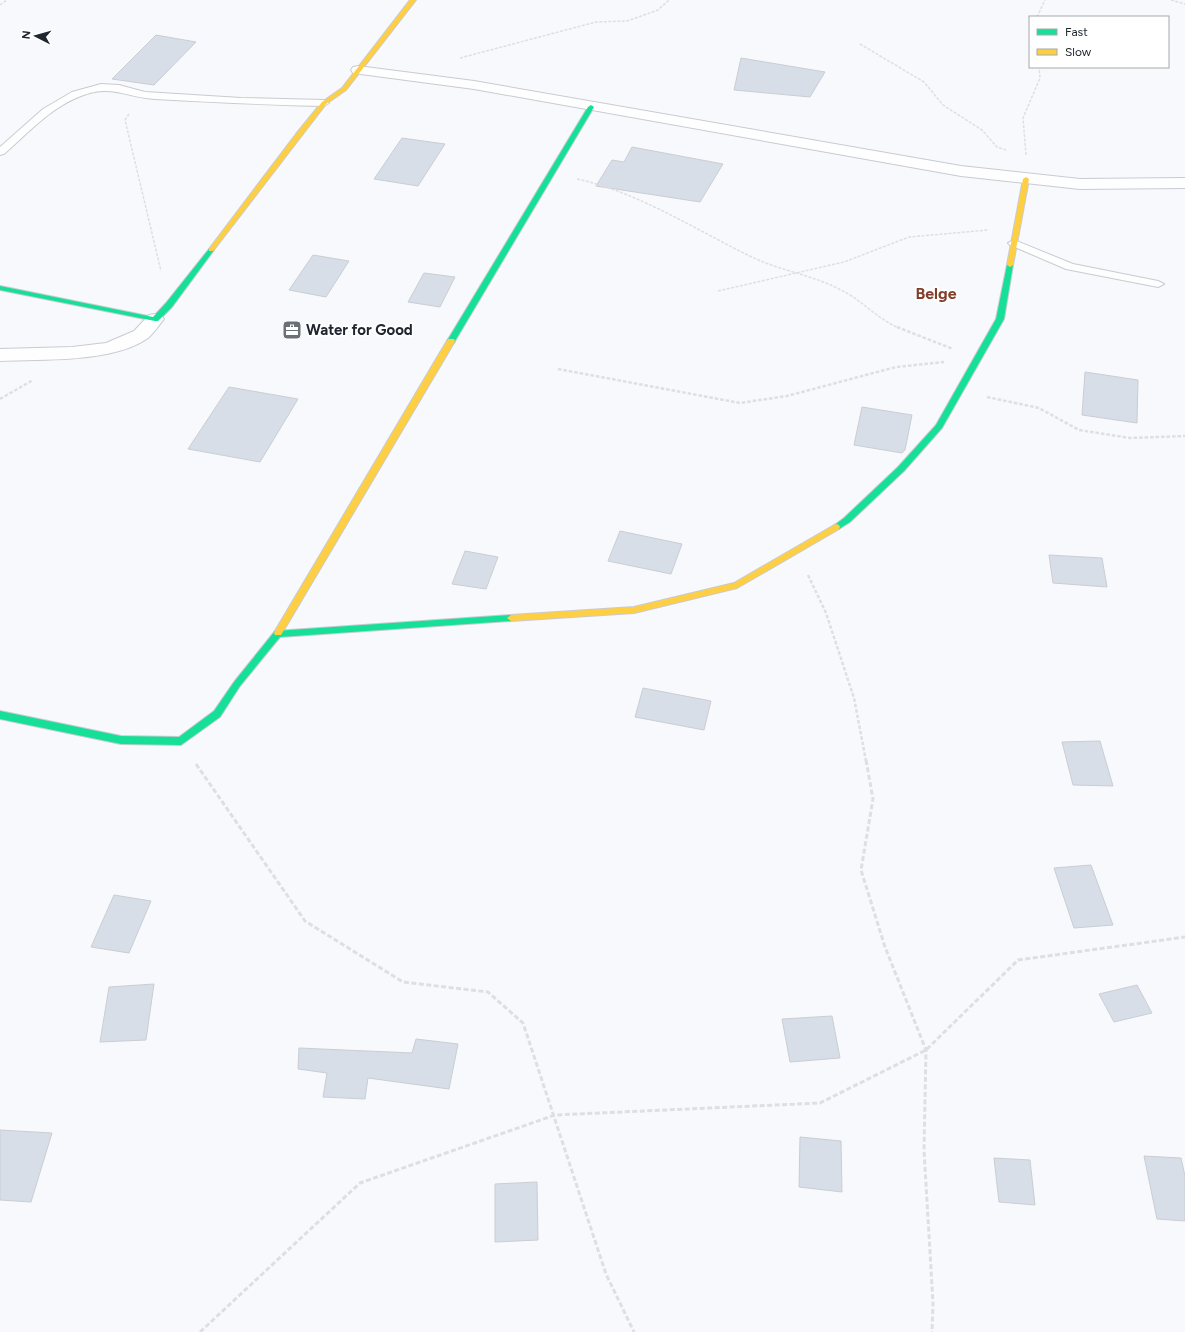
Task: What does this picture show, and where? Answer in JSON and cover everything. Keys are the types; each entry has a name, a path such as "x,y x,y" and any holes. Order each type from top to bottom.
{"street":[{"path":"0,356 84,351 114,346 141,335 169,305 324,103 344,88 413,0"},
{"path":"358,70 474,85 885,159 1026,179 1080,184 1185,183"},
{"path":"0,715 121,740 181,741 216,714 237,684 277,634 591,107"},
{"path":"277,634 634,610 737,585 796,551 847,520 901,469 939,426 1000,319 1026,179"},
{"path":"0,288 155,319"}],"lane":[{"path":"0,152 47,111 76,94 101,87 119,88 145,95 241,102 324,103"},
{"path":"1014,243 1070,266 1158,284"}],"path":[{"path":"0,6 7,0"},
{"path":"457,59 596,22 627,21 658,10 669,0"},
{"path":"1037,16 1045,0"},
{"path":"1171,0 1185,4"},
{"path":"860,44 924,82 943,105 982,130 996,147 1008,151"},
{"path":"1020,156 1026,158 1023,118 1040,78 1039,68"},
{"path":"145,95 125,120 169,305"},
{"path":"563,154 568,168 578,179 604,185 697,227 757,259 842,290 886,323 978,359"},
{"path":"718,291 794,272 844,262 909,237 1003,230 1019,218"},
{"path":"558,369 740,403 787,396 896,367 978,359"},
{"path":"959,392 1039,408 1079,430 1130,438 1185,436"},
{"path":"796,551 826,613 854,698 873,799 861,870 885,948 926,1050 924,1150 933,1303 932,1332"},
{"path":"181,741 305,921 403,982 488,992 522,1023 555,1116 606,1274 634,1332"},
{"path":"200,1332 360,1183 555,1116 820,1103 926,1050 1018,960 1185,937"}],"building":[{"path":"156,35 196,42 154,85 112,79"},
{"path":"741,58 825,72 810,97 734,90"},
{"path":"402,138 445,144 418,186 374,179"},
{"path":"632,147 723,164 700,202 596,186 612,160 624,162"},
{"path":"313,255 349,261 326,297 289,290"},
{"path":"424,273 455,277 440,307 408,302"},
{"path":"1085,372 1138,380 1137,423 1082,415"},
{"path":"229,387 298,399 260,462 188,449"},
{"path":"862,407 912,415 905,450 902,453 854,445"},
{"path":"620,531 682,544 671,574 608,561"},
{"path":"465,551 498,557 486,589 452,584"},
{"path":"1049,555 1102,558 1107,587 1053,583"},
{"path":"643,688 711,701 704,730 635,717"},
{"path":"1100,741 1113,786 1073,785 1062,742"},
{"path":"1091,865 1113,925 1074,928 1054,868"},
{"path":"114,895 151,901 129,953 91,947"},
{"path":"154,984 146,1040 100,1042 109,987"},
{"path":"1137,985 1152,1013 1114,1022 1099,994"},
{"path":"832,1016 840,1058 790,1062 782,1019"},
{"path":"416,1039 458,1044 449,1089 368,1078 365,1099 323,1097 327,1073 298,1069 299,1048 412,1053"},
{"path":"0,1130 52,1133 31,1202 0,1200"},
{"path":"800,1137 841,1141 842,1192 799,1187"},
{"path":"1144,1156 1181,1158 1185,1176 1185,1221 1157,1219"},
{"path":"994,1158 1030,1160 1035,1205 999,1202"},
{"path":"537,1182 538,1240 495,1242 495,1184"}],"traffic: fast":[{"path":"451,341 591,107"},
{"path":"0,288 155,319 169,305 211,250"},
{"path":"836,527 847,520 901,469 939,426 1000,319 1010,265"},
{"path":"277,634 511,618"},
{"path":"0,715 121,740 181,741 217,714 237,684 278,633"}],"traffic: slow":[{"path":"211,250 298,135 324,103 344,89 413,0"},
{"path":"1010,265 1026,179"},
{"path":"278,633 451,341"},
{"path":"511,618 634,610 737,585 836,527"}],"place":[{"name":"Water for Good","path":"292,330"}],"district":[{"name":"Belge","path":"936,293"}]}
